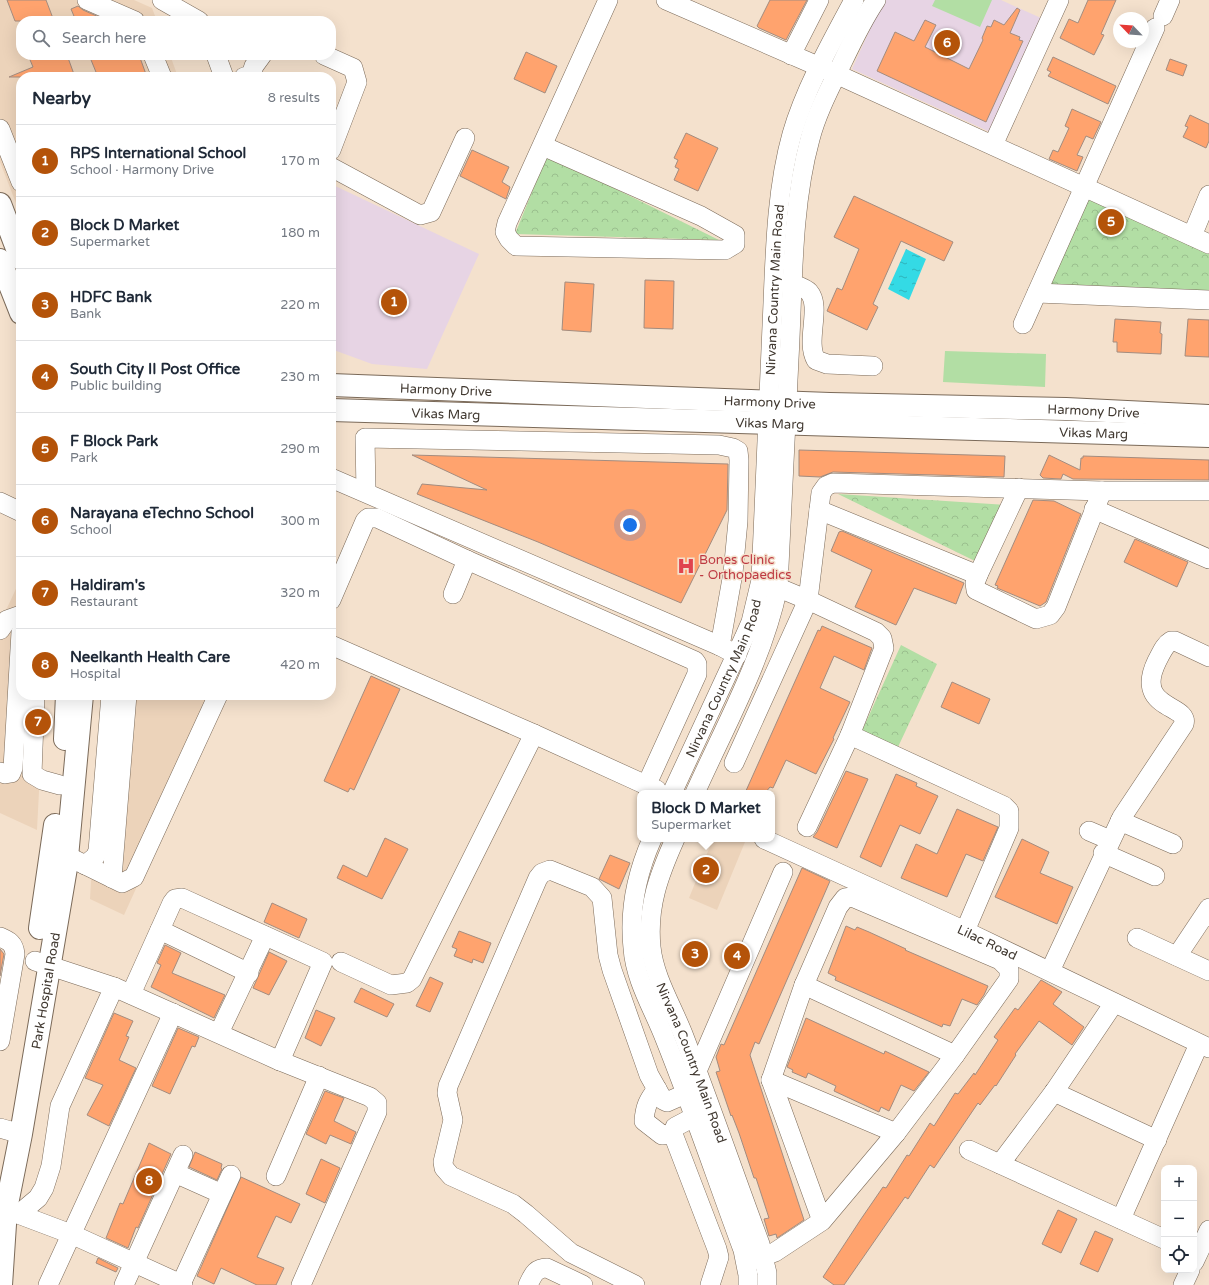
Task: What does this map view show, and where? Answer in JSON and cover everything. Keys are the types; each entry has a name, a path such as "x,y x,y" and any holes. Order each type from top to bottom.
{"main road":[{"path":"0,204 16,288"},
{"name":"Harmony Drive","path":"336,385 543,394 776,412 1066,409 1209,416"},
{"path":"542,416 543,394"},
{"name":"Vikas Marg","path":"336,410 542,416 776,412 1209,436"},
{"name":"Park Hospital Road","path":"0,1167 9,1131 42,963 65,742 67,700"},
{"name":"Park Hospital Road","path":"42,963 76,860 82,700"},
{"name":"Park Hospital Road","path":"1,1285 8,1211 9,1131"}],"street":[{"path":"87,0 124,16"},
{"path":"162,0 190,16"},
{"path":"543,146 707,219 735,235 735,244 725,250 516,246 505,232 508,223 608,0"},
{"path":"666,0 687,4 791,55 1086,186 1201,240 1209,195"},
{"path":"791,55 819,0"},
{"name":"Nirvana Country Main Road","path":"776,412 793,284 798,214 806,156 828,71 854,0"},
{"name":"Nirvana Country Main Road","path":"696,790 768,628 776,412 775,264 782,185 795,125 828,71 852,42 876,0"},
{"path":"993,145 1059,0"},
{"path":"1023,324 1163,15"},
{"path":"155,60 160,72"},
{"path":"218,60 222,72"},
{"path":"252,72 258,60"},
{"path":"336,60 354,68 358,82 336,137"},
{"path":"0,129 16,169"},
{"path":"336,170 420,215 431,212 465,138"},
{"path":"793,284 806,289 812,297 814,312 812,351 816,360 827,364 874,366"},
{"path":"1037,293 1209,300"},
{"path":"364,410 366,438 366,492"},
{"path":"366,438 718,445 738,451 740,460 738,520 732,573 720,646"},
{"path":"336,480 720,646 737,655"},
{"path":"734,763 808,600 821,493 826,486 833,483 1102,491 1209,491"},
{"path":"1018,488 975,583 976,590 1036,619 1050,615 1056,606 1102,491"},
{"path":"0,502 16,510"},
{"path":"1094,509 1209,559"},
{"path":"819,510 978,575"},
{"path":"336,588 365,521 368,518 377,518 467,560 695,660 698,664 697,674 654,789 534,734 336,647"},
{"path":"453,594 467,560"},
{"path":"769,584 808,600 876,632 884,642 884,648 850,735 807,827"},
{"name":"Nirvana Country Main Road","path":"673,790 769,584"},
{"path":"0,630 7,620 16,617"},
{"path":"1050,971 1107,846 1120,821 1185,720 1183,715 1157,700 1150,682 1152,673 1165,646 1171,641 1175,641 1209,657"},
{"path":"0,772 8,774 13,768 17,700"},
{"path":"35,700 32,774 42,780 60,785"},
{"path":"76,860 95,857 98,851 111,700"},
{"path":"112,878 127,700"},
{"path":"76,860 122,882 134,877 216,700"},
{"path":"341,962 391,985 407,983 412,979 534,734"},
{"path":"850,735 1004,806 1009,811 1009,828 965,931"},
{"path":"1120,821 1172,844"},
{"path":"1089,831 1107,846 1156,876"},
{"name":"Nirvana Country Main Road","path":"651,842 635,894 632,913 633,950 643,986 694,1117 755,1260 767,1273 766,1285"},
{"name":"Nirvana Country Main Road","path":"674,842 657,880 653,898 651,914 651,947 662,985 697,1071 755,1260 748,1285"},
{"name":"Lilac Road","path":"771,842 1050,971 1204,1046"},
{"path":"635,1285 571,1253 519,1208 451,1176 444,1168 443,1162 453,1120 447,1093 448,1086 538,878 546,871 550,870 592,887 602,898 608,955 649,1075 663,1100 667,1102 685,1094"},
{"path":"697,1071 783,872"},
{"path":"755,1260 775,1252 822,1221 896,1133 956,1055 1009,979 1009,969 1000,960 852,897 845,898 838,907 804,985 771,1080 822,1221"},
{"path":"131,994 172,903 175,899 182,898 323,962 280,1061"},
{"path":"1177,956 1209,908"},
{"path":"160,930 249,973"},
{"path":"219,1034 249,973 265,936"},
{"path":"0,937 12,943 15,954 0,1041"},
{"path":"1137,938 1209,971"},
{"path":"42,963 131,994 280,1061 370,1097 377,1103 377,1112 301,1285"},
{"path":"804,985 956,1055"},
{"path":"8,1211 38,1198 44,1188 51,1166 60,1106 114,987"},
{"path":"1000,1164 1054,1092 1114,1003"},
{"path":"48,1285 173,1013"},
{"path":"1121,1219 1157,1140 1204,1046"},
{"path":"276,1176 319,1076"},
{"path":"771,1080 896,1133"},
{"path":"657,1089 650,1098 645,1109 644,1121 662,1135 673,1134"},
{"path":"1054,1092 1157,1140"},
{"path":"694,1117 675,1127 673,1134 719,1257 710,1285"},
{"path":"969,1150 1162,1237"},
{"path":"124,1285 183,1155"},
{"path":"175,1173 222,1194"},
{"path":"8,1211 71,1234 182,1285 231,1175"},
{"path":"1197,1253 1209,1230"},
{"path":"528,1285 535,1272 542,1268 547,1268 583,1285"},
{"path":"1183,1285 1188,1273"}],"shaded area":[{"path":"0,0 134,0 152,8 155,16 16,16 16,60 172,60 176,72 16,72 16,203 0,162"},
{"path":"886,0 1001,0 1041,18 990,132 852,69 876,16"},
{"path":"336,186 479,254 427,369 372,364 336,351"},
{"path":"16,589 16,700 44,700 37,830 0,813 0,623"},
{"path":"102,700 222,700 124,915 90,899"},
{"path":"712,842 745,842 717,910 689,898"}],"green space":[{"path":"935,0 992,0 980,27 932,6"},
{"path":"547,155 719,240 515,234"},
{"path":"1087,193 1209,251 1209,296 1044,287"},
{"path":"945,351 1046,354 1045,387 943,382"},
{"path":"838,494 1007,505 979,563"},
{"path":"901,645 937,664 898,747 861,733"}],"water":[{"path":"906,249 926,259 909,300 888,289"}],"building":[{"path":"7,0 46,0 52,16 16,16 15,21"},
{"path":"770,0 807,0 786,40 757,26"},
{"path":"1088,0 1116,0 1101,34 1104,35 1094,55 1060,38 1069,19 1078,23"},
{"path":"78,6 97,16 74,16 71,9"},
{"path":"1017,8 1020,10 1010,33 1020,37 1019,40 1023,41 986,122 877,71 895,32 914,41 925,20 936,25 925,47 969,69 983,40 982,38 987,26 991,27 994,20 1004,25"},
{"path":"526,52 557,66 545,93 514,79"},
{"path":"1053,57 1116,86 1108,104 1048,76 1051,72 1047,70"},
{"path":"1170,59 1187,65 1183,76 1166,70"},
{"path":"30,60 69,60 73,72 21,72 33,67"},
{"path":"91,60 141,60 145,72 96,72"},
{"path":"16,74 16,77 9,77"},
{"path":"1072,109 1101,122 1093,139 1086,136 1077,155 1083,157 1077,171 1049,159 1053,150 1058,152 1069,128 1065,126"},
{"path":"1190,115 1209,124 1209,141 1206,148 1183,137 1188,127 1185,126"},
{"path":"686,133 718,148 698,191 674,180 679,169 675,167 678,160 674,158"},
{"path":"472,150 509,167 502,182 510,187 506,199 460,176"},
{"path":"854,196 953,242 944,261 901,241 873,304 878,307 867,330 827,311 837,288 842,290 859,249 834,237"},
{"path":"645,280 674,281 673,329 644,328"},
{"path":"565,282 594,284 591,332 562,330"},
{"path":"1115,319 1161,322 1161,354 1117,352 1117,342 1113,342"},
{"path":"1188,319 1209,320 1209,357 1185,356"},
{"path":"799,450 1005,456 1004,477 833,472 820,477 799,476"},
{"path":"412,455 728,464 727,510 681,603 538,542 417,494 422,484 487,490"},
{"path":"1049,455 1080,470 1081,458 1083,458 1083,456 1209,460 1209,480 1073,479 1063,474 1061,479 1043,478 1040,475"},
{"path":"1033,500 1054,501 1081,514 1046,602 1040,606 997,588 998,586 995,585"},
{"path":"842,531 964,583 956,604 914,588 896,625 855,607 872,570 831,551 839,532"},
{"path":"1135,539 1188,562 1177,587 1124,562"},
{"path":"822,626 872,648 864,670 834,656 820,688 850,702 833,738 834,739 816,774 786,760 773,788 770,787 768,790 746,790 818,630 820,631"},
{"path":"371,676 400,689 354,790 350,788 348,792 324,781"},
{"path":"952,682 990,699 979,724 941,707"},
{"path":"846,771 868,779 837,848 813,837 817,832"},
{"path":"896,774 917,783 916,786 938,796 920,834 900,825 881,867 860,857"},
{"path":"957,809 998,827 983,861 966,854 947,897 901,878 916,844 937,854"},
{"path":"385,838 408,849 382,899 337,878 343,865 367,877"},
{"path":"1022,839 1049,852 1040,873 1073,887 1057,924 995,897"},
{"path":"610,855 630,863 619,889 599,879"},
{"path":"802,868 830,881 759,1044 755,1042 750,1055 804,1220 777,1238 776,1234 769,1236 764,1219 769,1218 756,1178 754,1178 716,1072 720,1071 716,1057 721,1044 724,1045"},
{"path":"272,903 307,919 299,938 264,922"},
{"path":"846,926 855,930 857,927 869,932 906,949 905,950 988,986 984,995 977,1005 962,999 950,1026 943,1024 942,1027 835,980 836,977 828,973"},
{"path":"459,931 491,943 483,963 473,959 472,963 454,956 457,949 452,947"},
{"path":"165,945 181,953 172,973 225,995 214,1018 151,987 161,965 157,963"},
{"path":"0,949 4,954 0,976"},
{"path":"269,952 287,961 269,995 253,988"},
{"path":"430,977 443,983 430,1012 416,1006"},
{"path":"1041,980 1062,992 1053,1004 1084,1027 1072,1045 1039,1021 1015,1054 1016,1055 996,1086 995,1085 980,1105 978,1103 934,1168 930,1165 908,1199 905,1197 844,1285 834,1285 823,1277 861,1219 883,1187 886,1188 907,1155 909,1156 930,1123 934,1126 955,1093 958,1094 974,1073 975,1075 998,1040 994,1037 1015,1008 1018,1010"},
{"path":"361,988 394,1004 387,1017 354,1002"},
{"path":"316,1010 335,1018 321,1046 305,1038"},
{"path":"114,1013 133,1021 126,1036 129,1037 119,1060 136,1068 109,1126 87,1115 103,1085 85,1078"},
{"path":"806,1018 884,1054 885,1051 929,1072 914,1091 901,1085 889,1111 881,1107 879,1112 834,1091 836,1086 808,1073 806,1078 792,1072 793,1070 787,1067"},
{"path":"178,1028 199,1037 195,1047 192,1046 170,1094 152,1086"},
{"path":"325,1091 344,1098 334,1121 356,1132 351,1144 330,1135 326,1144 306,1134"},
{"path":"149,1143 171,1154 138,1228 136,1227 128,1248 106,1238 120,1203 123,1204"},
{"path":"195,1152 222,1164 222,1169 217,1180 189,1167"},
{"path":"321,1159 340,1168 325,1203 306,1194"},
{"path":"241,1177 300,1204 291,1223 276,1216 257,1257 284,1268 276,1285 257,1285 221,1268 214,1284 197,1276"},
{"path":"1058,1210 1077,1219 1061,1253 1042,1244"},
{"path":"1095,1231 1113,1239 1098,1272 1080,1264"},
{"path":"98,1258 118,1268 116,1272 96,1263"}],"place":[{"name":"Narayana eTechno School","path":"947,43"},
{"name":"F Block Park","path":"1111,222"},
{"name":"RPS International School","path":"394,302"},
{"name":"Bones Clinic - Orthopaedics","path":"686,566"},
{"name":"Haldiram's","path":"38,722"},
{"name":"Block D Market","path":"706,870"},
{"name":"HDFC Bank","path":"695,954"},
{"name":"South City II Post Office","path":"737,956"},
{"name":"Neelkanth Health Care","path":"149,1181"}]}
